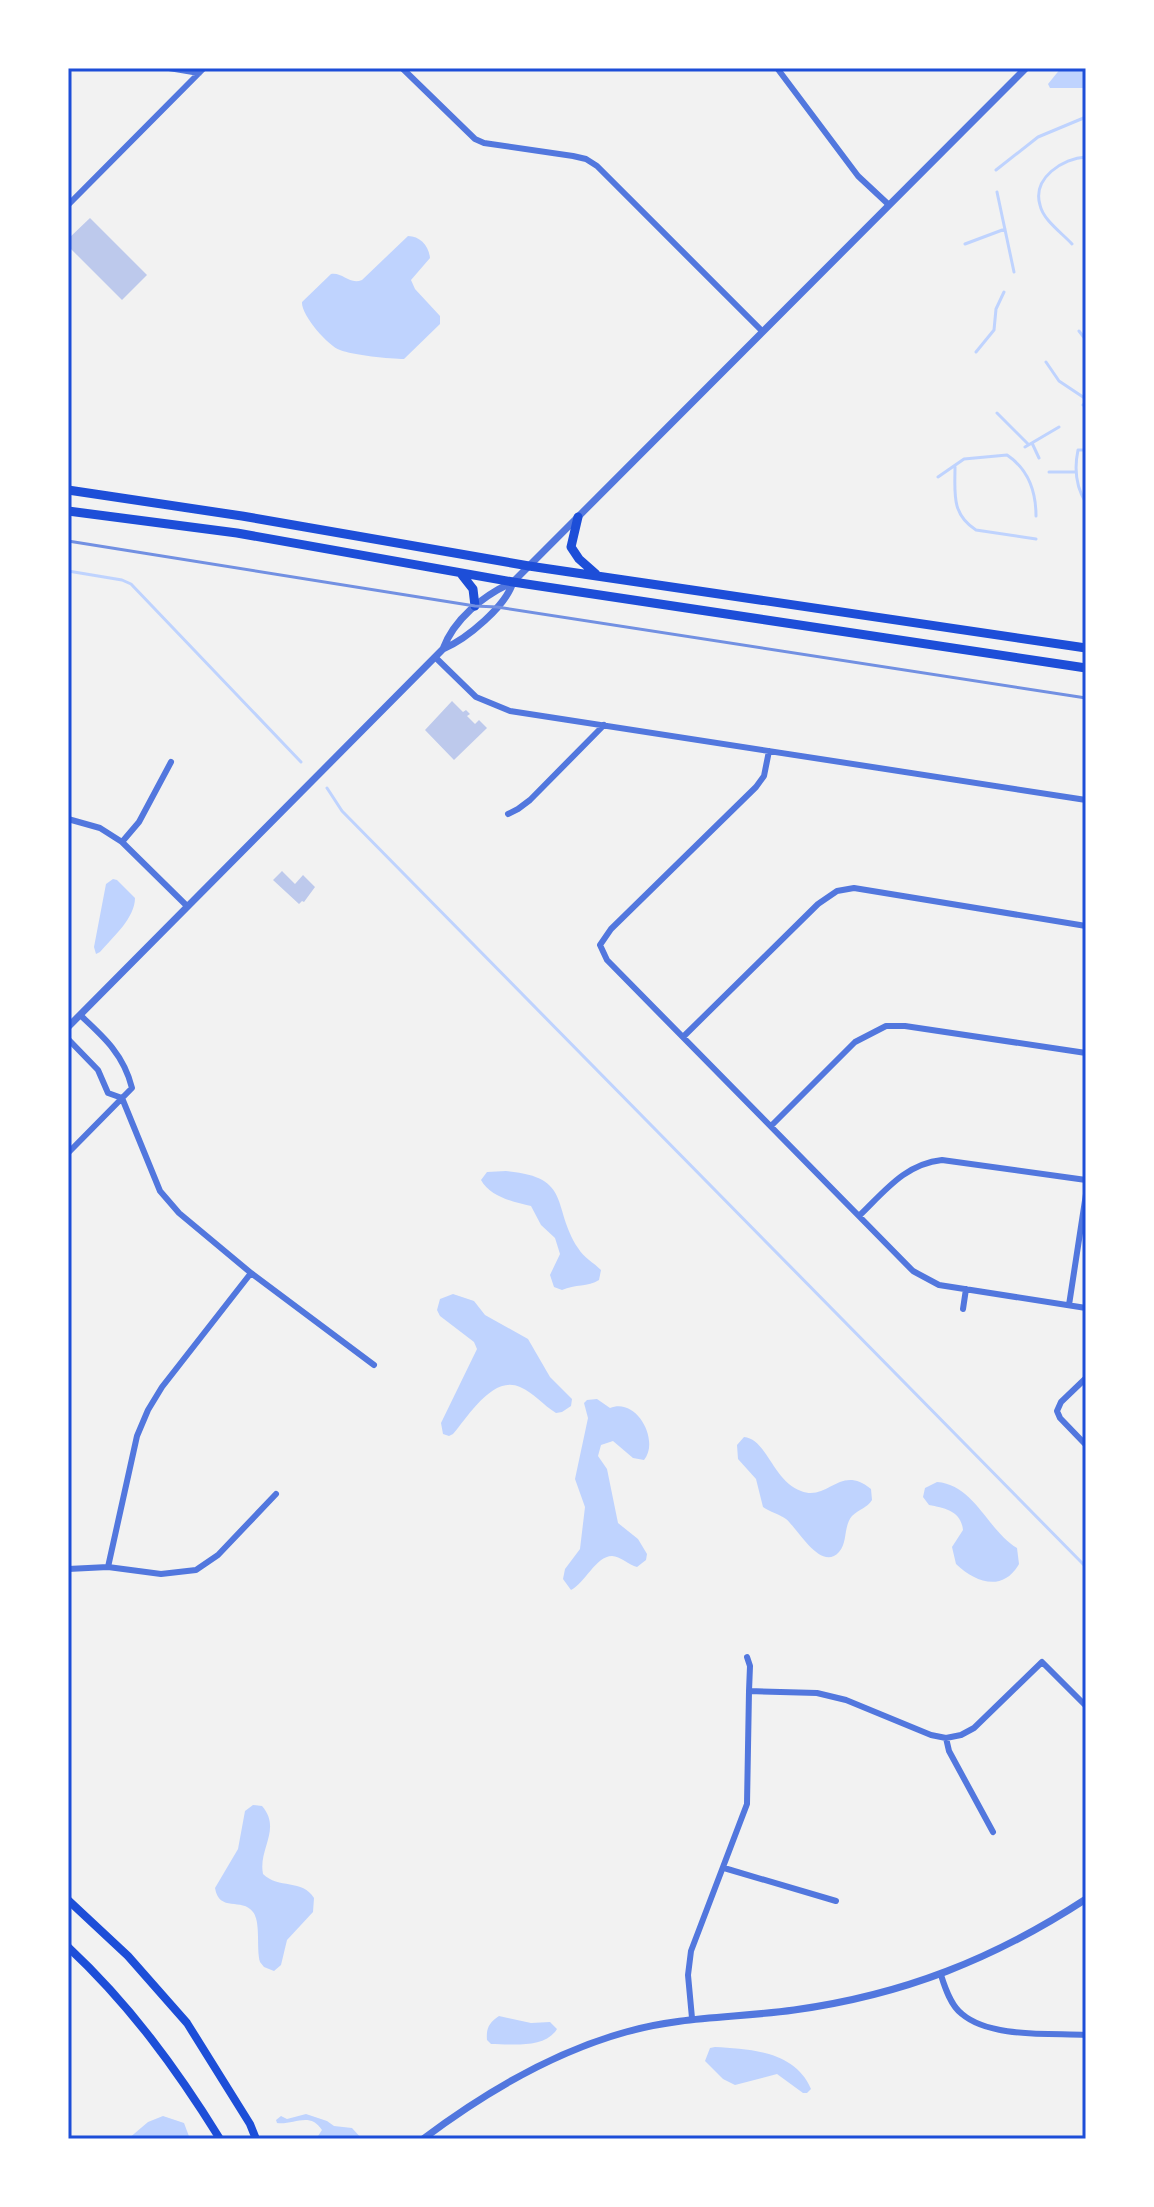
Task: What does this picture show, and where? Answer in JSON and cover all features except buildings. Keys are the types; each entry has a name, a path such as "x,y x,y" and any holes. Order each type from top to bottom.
{"main road":[{"path":"68,490 242,516 529,566 1086,648"},
{"path":"68,511 237,533 513,582 1086,668"},
{"path":"578,517 571,547 579,559 599,576"},
{"path":"459,573 473,589 475,606"},
{"path":"68,1900 128,1956 187,2023 250,2124 256,2139"},
{"path":"68,1947 100,1976 145,2028 220,2139"}],"street":[{"path":"169,68 202,71"},
{"path":"402,68 475,139 484,143 573,156 597,166 762,331"},
{"path":"777,68 858,176 888,204"},
{"path":"443,649 448,636 475,606 492,591 513,582 1026,68"},
{"path":"68,205 202,71"},
{"path":"68,1027 443,649 461,641 510,593 513,582"},
{"path":"435,657 476,697 510,711 1086,800"},
{"path":"508,814 530,800 604,725"},
{"path":"769,751 764,776 756,787 611,929 600,945 607,960 913,1271 939,1285 1086,1308"},
{"path":"122,842 139,822 171,762"},
{"path":"68,819 100,828 122,842 187,906"},
{"path":"683,1037 818,904 837,891 854,888 1086,926"},
{"path":"68,1153 132,1088 118,1053 80,1015"},
{"path":"771,1126 855,1042 886,1026 905,1026 1086,1053"},
{"path":"68,1039 98,1070 108,1093 122,1098 160,1191 179,1213 251,1273 374,1365"},
{"path":"859,1216 900,1176 927,1161 942,1160 1086,1180"},
{"path":"1069,1305 1086,1194"},
{"path":"108,1567 137,1436 148,1410 162,1387 251,1273"},
{"path":"963,1309 966,1289"},
{"path":"1086,1378 1061,1402 1057,1411 1086,1445"},
{"path":"68,1569 108,1567 161,1574 196,1570 218,1555 276,1494"},
{"path":"692,2018 688,1975 691,1951 747,1804 750,1666 747,1657"},
{"path":"749,1691 817,1693 846,1700 931,1735 946,1738 974,1728 1042,1662 1086,1706"},
{"path":"946,1738 949,1751 993,1832"},
{"path":"724,1868 836,1901"},
{"path":"423,2139 466,2107 511,2080 572,2051 626,2032 692,2018 792,2010 880,1995 941,1975 1001,1949 1086,1899"},
{"path":"941,1975 959,2012 974,2023 994,2030 1086,2035"}],"water":[{"path":"1061,68 1086,68 1086,88 1050,88 1048,84"},
{"path":"408,236 423,242 428,250 430,258 411,280 415,289 440,316 440,324 404,359 362,355 335,347 310,322 302,302 331,274 353,281 362,280"},
{"path":"113,879 135,898 134,905 122,927 96,954 94,947 106,884"},
{"path":"487,1172 527,1174 551,1187 578,1248 601,1270 599,1280 562,1290 554,1287 550,1275 560,1254 555,1238 541,1225 531,1206 496,1195 481,1180"},
{"path":"453,1294 474,1301 485,1315 528,1339 550,1377 572,1399 571,1406 556,1413 520,1387 500,1387 473,1409 453,1434 443,1434 441,1423 477,1349 474,1342 440,1316 437,1310 440,1299"},
{"path":"597,1399 610,1408 620,1406 629,1409 637,1415 647,1432 648,1452 644,1460 633,1458 613,1441 601,1445 598,1456 607,1469 618,1523 638,1539 647,1554 646,1560 637,1567 615,1556 606,1557 571,1590 563,1579 565,1569 580,1549 585,1507 575,1479 588,1418 584,1403"},
{"path":"744,1437 759,1445 784,1479 801,1491 819,1492 851,1480 871,1489 872,1500 849,1520 839,1552 832,1557 817,1553 786,1519 763,1507 756,1479 738,1459 737,1445"},
{"path":"937,1482 950,1485 971,1499 997,1531 1017,1548 1019,1564 1013,1573 989,1582 972,1576 956,1564 952,1547 963,1530 962,1524 956,1515 929,1505 923,1497 925,1488"},
{"path":"253,1805 262,1806 270,1823 263,1874 269,1879 304,1888 314,1898 313,1912 287,1940 281,1965 274,1971 260,1962 257,1922 253,1912 243,1905 221,1900 215,1888 238,1849 245,1811"},
{"path":"499,2016 531,2023 550,2022 557,2029 536,2043 491,2044 487,2040 488,2029"},
{"path":"710,2048 770,2054 794,2067 804,2076 811,2089 803,2093 777,2074 735,2085 723,2079 705,2061"},
{"path":"306,2114 334,2126 352,2128 362,2139 316,2139 322,2130 312,2121 277,2123 276,2120 281,2116 287,2119"},
{"path":"163,2116 184,2123 190,2139 128,2139 148,2122"}],"waterway":[{"path":"996,170 1038,137 1086,117"},
{"path":"1072,244 1045,216 1039,195 1051,171 1068,161 1086,157"},
{"path":"997,192 1014,272"},
{"path":"965,244 1005,229"},
{"path":"976,352 994,330 996,309 1004,292"},
{"path":"1079,331 1086,340"},
{"path":"1046,362 1059,381 1086,399"},
{"path":"1083,405 1086,402"},
{"path":"997,413 1028,444"},
{"path":"1025,447 1059,427"},
{"path":"1032,443 1039,458"},
{"path":"1086,450 1078,450 1076,471 1086,503"},
{"path":"938,477 964,459 1007,455 1020,467 1029,482 1036,516"},
{"path":"955,467 956,502 968,524 976,530 1036,539"},
{"path":"1049,472 1076,472"},
{"path":"68,571 131,584 301,762"},
{"path":"327,788 342,811 1086,1567"}],"railway":[{"path":"68,541 1086,698"}]}
